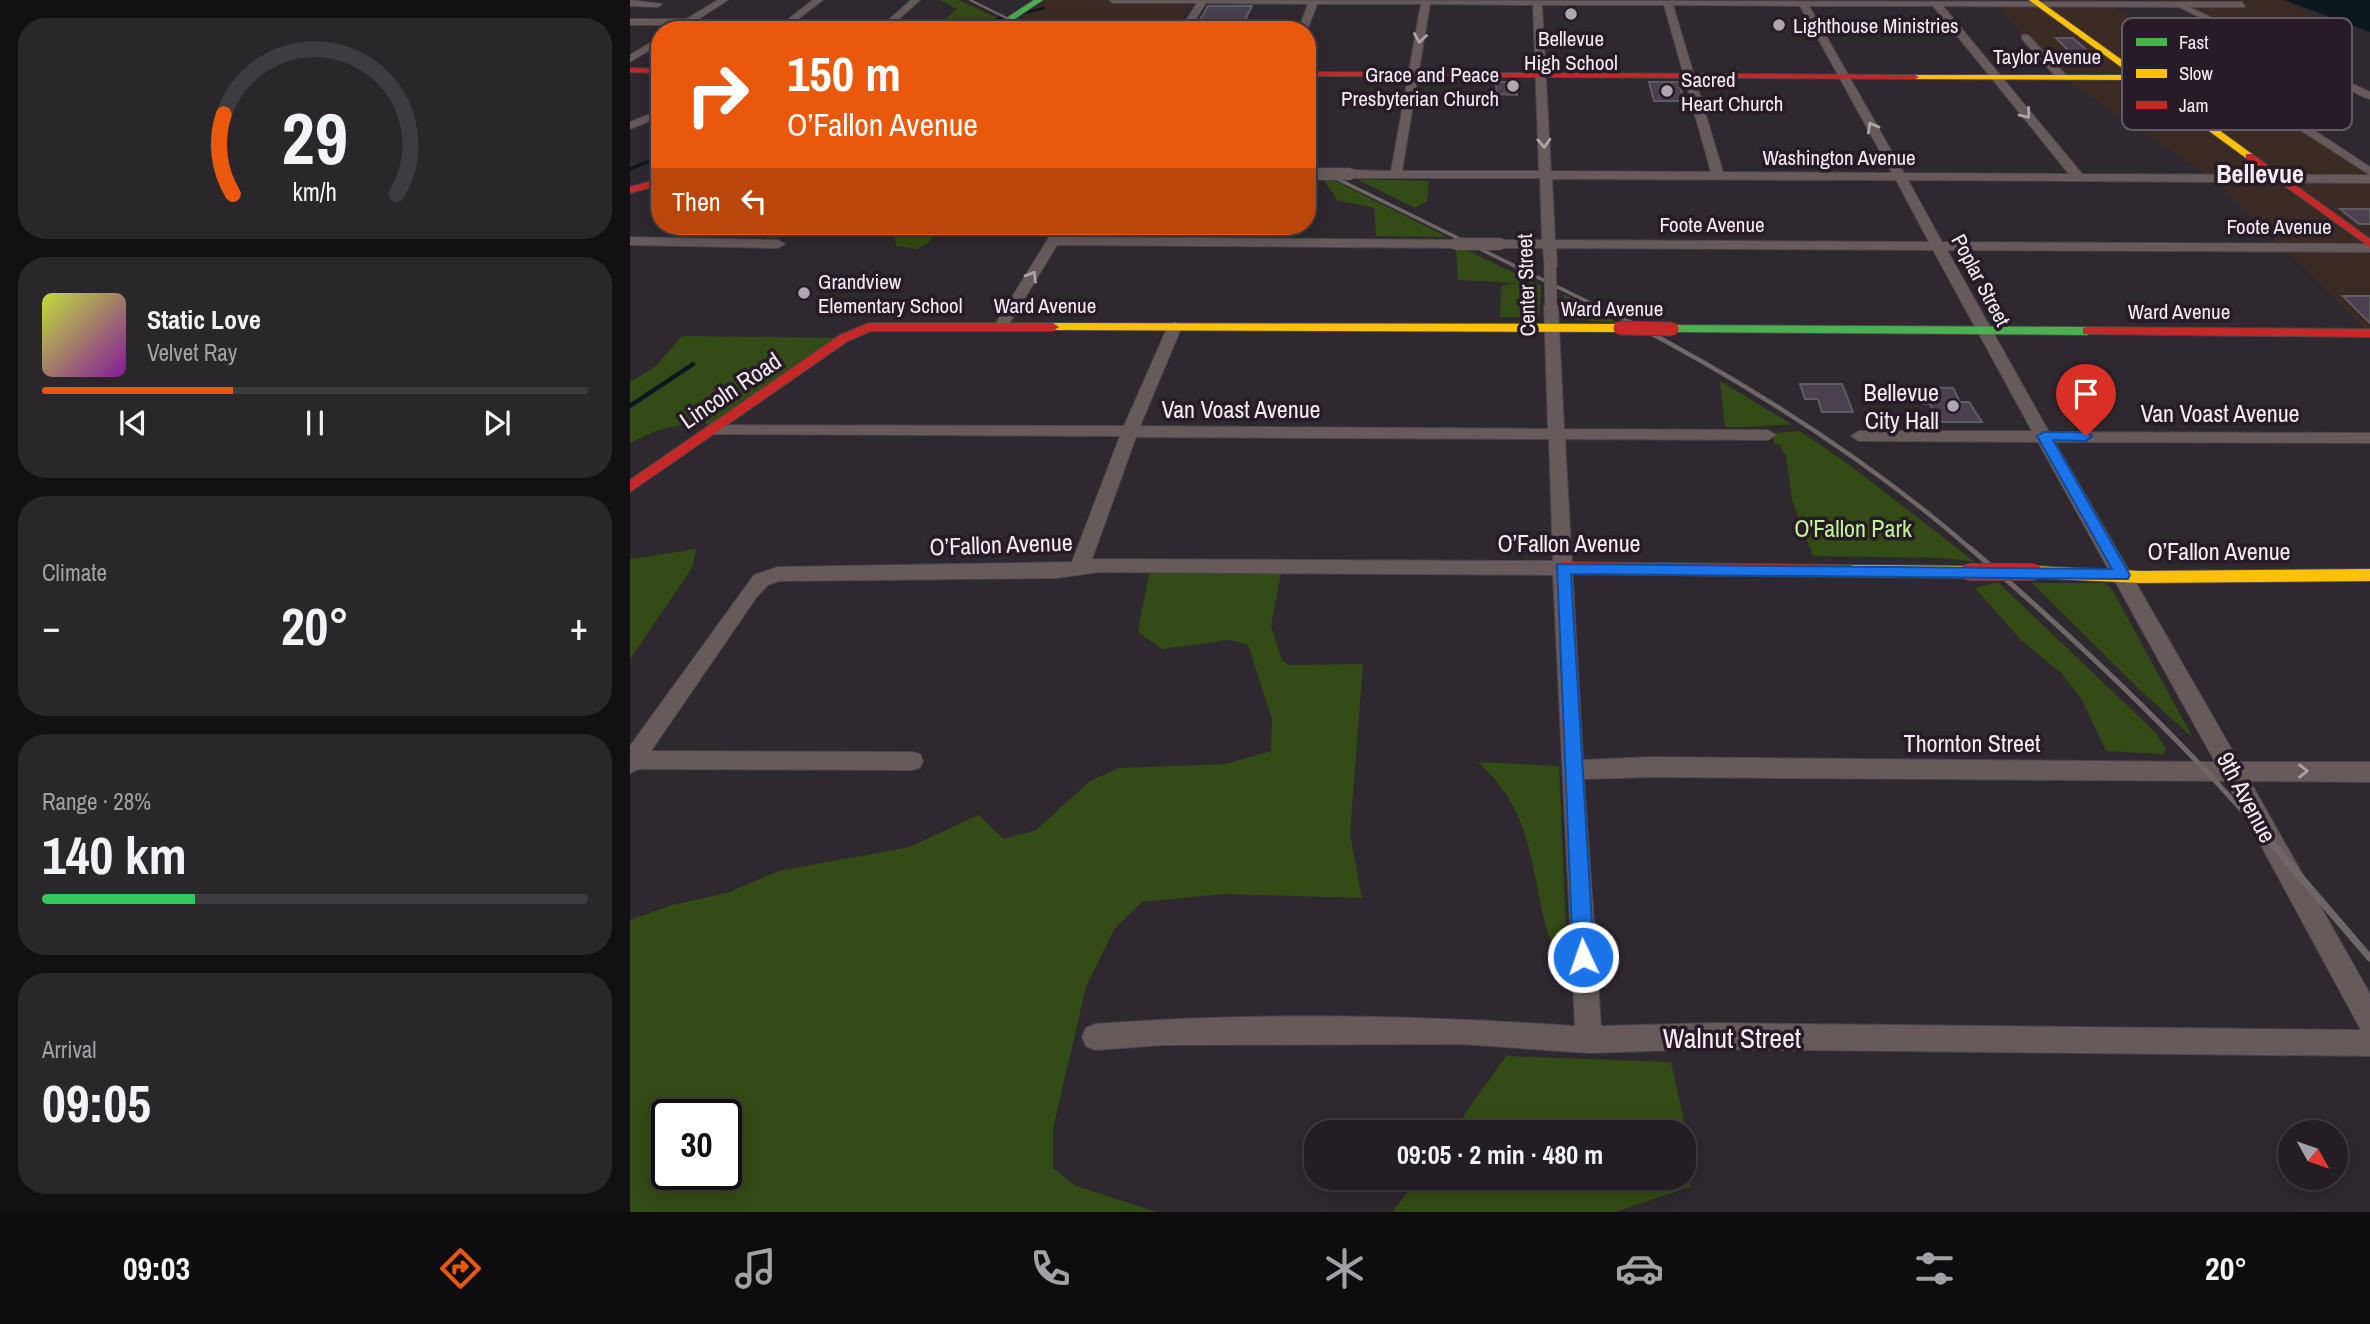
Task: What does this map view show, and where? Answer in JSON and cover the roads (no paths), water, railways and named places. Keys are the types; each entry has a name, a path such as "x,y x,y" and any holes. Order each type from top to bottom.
{"street":[{"path":"690,21 723,0"},
{"path":"790,21 819,0"},
{"path":"892,21 916,0"},
{"path":"1007,21 1039,0"},
{"path":"1113,0 2242,5"},
{"path":"2154,0 2164,5"},
{"path":"1190,21 1203,1"},
{"path":"1306,21 1314,1"},
{"path":"1396,174 1426,1"},
{"name":"Center Street","path":"1537,1 1543,75 1551,329 1589,1040"},
{"path":"2036,2 2122,64"},
{"path":"1668,3 1718,176"},
{"path":"630,4 658,4"},
{"name":"Poplar Street","path":"1804,4 2123,575"},
{"path":"1936,4 2078,177"},
{"path":"2175,5 2203,18"},
{"path":"630,22 651,22"},
{"path":"2025,37 2062,77"},
{"path":"630,59 651,46"},
{"path":"630,70 651,71"},
{"name":"Taylor Avenue","path":"1316,74 2122,77"},
{"path":"2352,88 2370,96"},
{"path":"630,126 651,117"},
{"path":"2213,130 2370,246"},
{"path":"2306,130 2370,172"},
{"name":"Washington Avenue","path":"1316,174 2370,179"},
{"path":"630,190 651,184"},
{"path":"1000,326 1057,235"},
{"path":"630,241 778,244"},
{"name":"Foote Avenue","path":"1053,241 1549,245 2370,246"},
{"name":"Ward Avenue","path":"855,331 886,325 2370,333"},
{"path":"1080,566 1129,433 1175,326"},
{"name":"Lincoln Road","path":"630,487 855,331"},
{"name":"Van Voast Avenue","path":"715,429 1768,435"},
{"name":"Van Voast Avenue","path":"1859,436 2370,438"},
{"name":"O’Fallon Avenue","path":"631,762 749,593 768,577 791,572 1056,571 1080,566 2370,575"},
{"name":"9th Avenue","path":"2123,575 2172,669 2236,772 2270,843 2370,1020"},
{"path":"631,762 912,761"},
{"name":"Thornton Street","path":"1574,770 1651,767 1745,770 2370,772"},
{"name":"Walnut Street","path":"1095,1037 1164,1032 1460,1031 1589,1040 1714,1036 2370,1043"}],"waterway":[{"path":"1020,14 1044,8"},
{"path":"990,21 1011,16"},
{"path":"630,169 651,161"},
{"path":"630,406 693,364"}],"railway":[{"path":"970,0 1013,21"},
{"path":"1316,168 1627,321"},
{"path":"1624,319 1715,369 1805,424 1891,485 1972,550"},
{"path":"1970,548 2049,617 2125,689 2199,763 2269,841"},
{"path":"2268,839 2370,958"}],"place":[{"name":"Bellevue High School","path":"1571,14"},
{"name":"Lighthouse Ministries","path":"1779,25"},
{"name":"Grace and Peace Presbyterian Church","path":"1513,86"},
{"name":"Sacred Heart Church","path":"1667,91"},
{"name":"Grandview Elementary School","path":"804,293"},
{"name":"Bellevue City Hall","path":"1953,406"}],"district":[{"name":"Bellevue","path":"2260,173"}],"park label":[{"name":"O'Fallon Park","path":"1853,528"}]}
